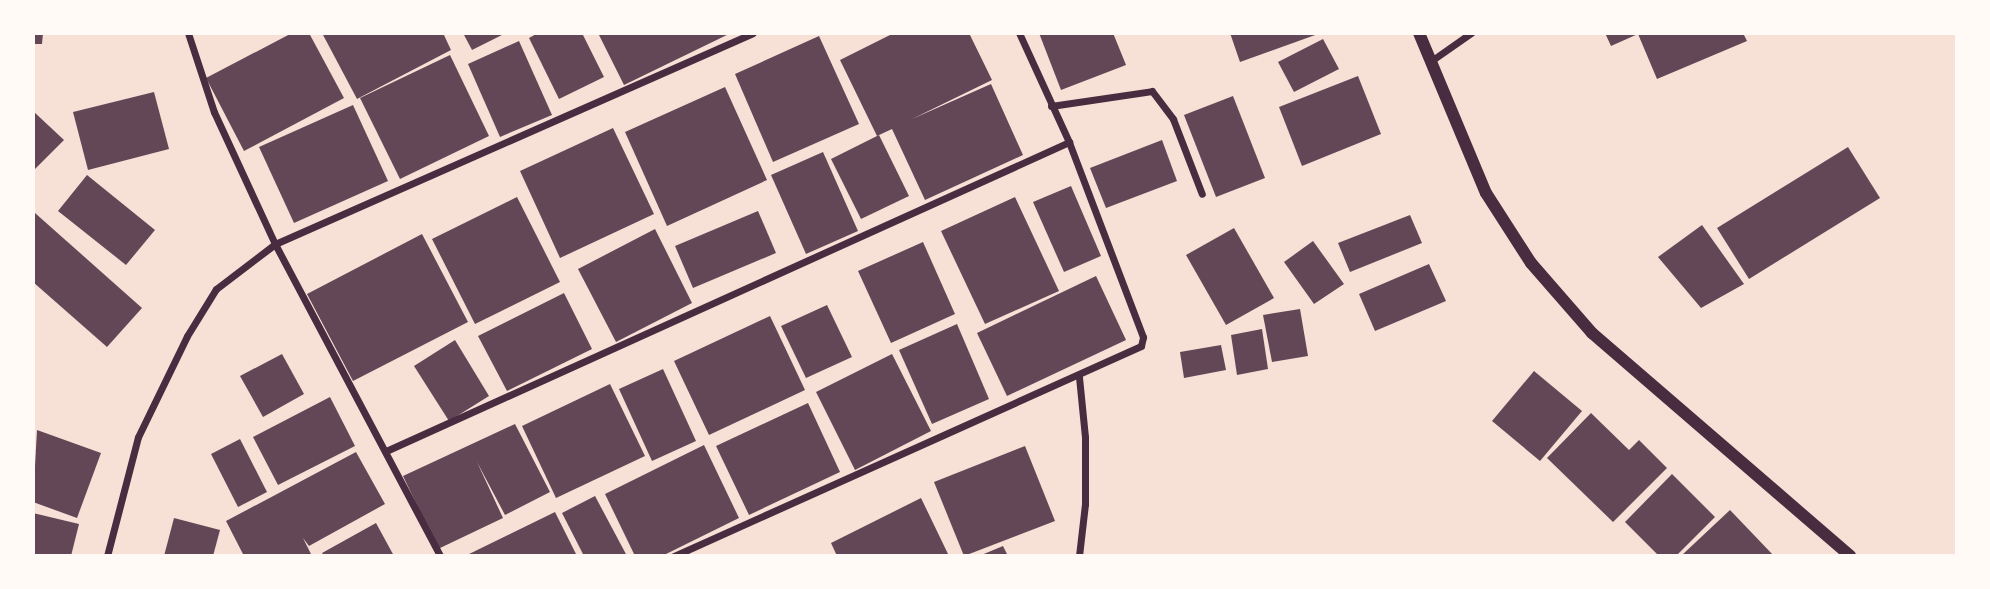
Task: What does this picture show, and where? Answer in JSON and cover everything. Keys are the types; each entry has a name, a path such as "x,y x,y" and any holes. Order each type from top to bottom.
{"street":[{"path":"188,33 214,112 275,243 440,556"},
{"path":"107,556 138,438 187,336 216,289 275,243 753,33"},
{"path":"674,556 1134,352 1143,341 1069,142 1019,33"},
{"path":"1419,33 1486,193 1531,263 1592,333 1850,556"},
{"path":"1430,61 1471,33"},
{"path":"1051,106 1152,91 1173,119 1202,194"},
{"path":"386,451 1069,142"},
{"path":"1079,377 1085,437 1085,503 1079,556"}],"building":[{"path":"33,33 43,33 42,44 33,44"},
{"path":"292,33 309,33 344,98 244,151 206,78"},
{"path":"322,33 443,33 451,50 357,99"},
{"path":"463,33 506,33 472,50"},
{"path":"538,33 582,33 604,77 559,99 529,38"},
{"path":"598,33 731,33 624,85"},
{"path":"894,33 969,33 992,80 912,119 991,84 1023,155 925,200 892,129 877,136 840,60"},
{"path":"1039,33 1113,33 1126,65 1061,90"},
{"path":"1230,33 1318,33 1318,34 1240,62"},
{"path":"1605,33 1743,33 1747,41 1657,79 1638,34 1611,46"},
{"path":"819,36 859,124 773,162 735,74"},
{"path":"1323,39 1339,69 1294,92 1278,62"},
{"path":"519,41 552,115 500,137 468,64"},
{"path":"450,55 489,136 400,179 360,98"},
{"path":"1358,76 1381,134 1302,166 1279,107"},
{"path":"725,87 767,180 667,226 625,132"},
{"path":"154,92 169,149 88,170 73,112"},
{"path":"1233,96 1265,178 1216,197 1184,115"},
{"path":"353,105 388,181 294,223 259,147"},
{"path":"33,111 64,140 33,171"},
{"path":"613,128 654,214 560,258 520,171"},
{"path":"879,135 909,196 861,219 831,159"},
{"path":"1162,140 1177,181 1106,208 1090,168"},
{"path":"1848,147 1880,198 1749,279 1717,228"},
{"path":"823,152 858,231 806,254 771,175"},
{"path":"87,175 155,230 126,265 58,211"},
{"path":"1071,186 1101,256 1064,272 1033,202"},
{"path":"517,197 560,282 475,324 432,239"},
{"path":"1015,197 1059,291 985,324 941,231"},
{"path":"758,211 776,253 693,288 675,246"},
{"path":"35,213 142,308 107,347 33,282"},
{"path":"1410,215 1422,243 1350,272 1338,243"},
{"path":"1702,225 1744,284 1701,308 1658,257"},
{"path":"1234,228 1274,298 1226,325 1186,255"},
{"path":"655,229 692,303 616,342 578,269"},
{"path":"422,234 468,322 353,381 307,294"},
{"path":"1313,241 1344,284 1314,304 1284,262"},
{"path":"923,242 955,314 891,343 858,271"},
{"path":"1429,264 1446,301 1375,331 1359,294"},
{"path":"1096,276 1126,340 1007,396 977,333"},
{"path":"564,293 592,349 507,391 478,336"},
{"path":"827,305 852,357 806,378 781,326"},
{"path":"1300,309 1308,356 1272,362 1263,315"},
{"path":"770,316 805,390 709,435 674,361"},
{"path":"957,324 989,399 932,424 899,350"},
{"path":"1262,329 1268,369 1237,375 1231,335"},
{"path":"455,340 489,396 449,421 414,366"},
{"path":"1221,345 1226,370 1184,378 1180,352"},
{"path":"282,354 304,394 263,417 240,376"},
{"path":"892,354 931,431 855,470 816,392"},
{"path":"663,369 696,441 652,461 619,389"},
{"path":"1534,371 1582,411 1540,461 1492,421"},
{"path":"610,384 645,456 556,498 522,426"},
{"path":"330,397 355,446 278,485 253,437"},
{"path":"808,403 840,472 749,515 716,446"},
{"path":"1591,413 1629,450 1639,440 1667,468 1613,522 1547,458"},
{"path":"515,424 550,492 505,515 477,462 503,518 438,549 403,476"},
{"path":"37,430 101,453 77,518 33,502"},
{"path":"240,439 267,492 238,507 211,454"},
{"path":"704,445 739,518 662,556 635,556 605,494"},
{"path":"1025,446 1055,521 964,556 934,482"},
{"path":"356,452 385,504 309,546 303,538 312,556 244,556 226,521"},
{"path":"1672,474 1715,517 1676,556 1659,556 1625,522"},
{"path":"595,496 627,556 584,556 562,513"},
{"path":"921,498 949,556 837,556 831,543"},
{"path":"1730,510 1774,556 1681,556"},
{"path":"555,512 577,556 465,556"},
{"path":"33,513 79,524 71,556 33,556"},
{"path":"174,518 220,530 213,556 164,556"},
{"path":"376,523 394,556 324,556 322,553"},
{"path":"1003,546 1008,556 979,556"}]}
